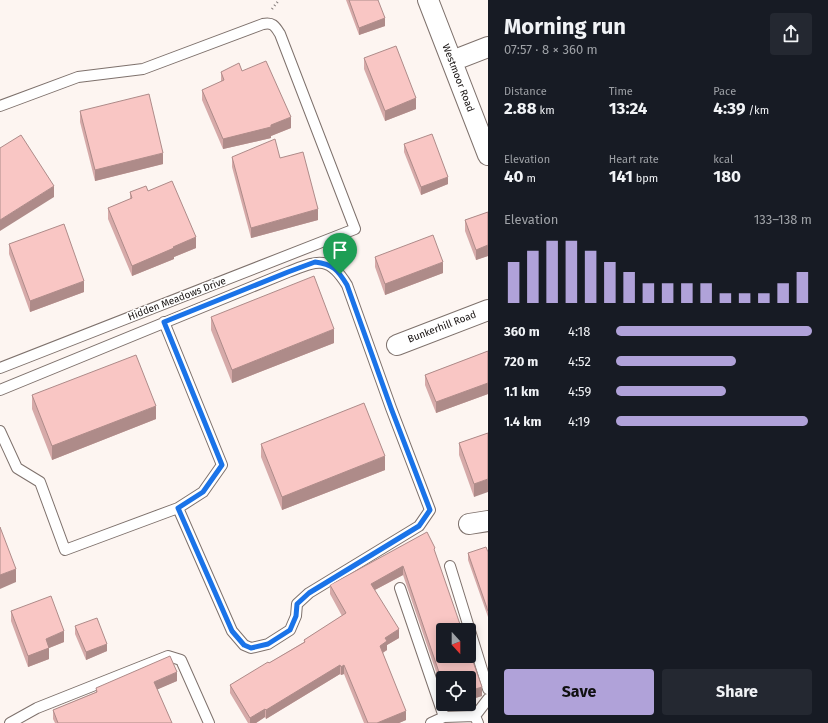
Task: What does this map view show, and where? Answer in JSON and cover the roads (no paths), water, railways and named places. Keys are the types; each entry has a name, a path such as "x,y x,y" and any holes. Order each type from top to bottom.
{"street":[{"name":"Westmoor Road","path":"428,0 488,155"},
{"path":"452,61 488,47"},
{"name":"Bunkerhill Road","path":"397,344 488,310"},
{"path":"469,524 488,521"}],"lane":[{"name":"Hidden Meadows Drive","path":"0,106 78,76 143,69 263,24 270,23 274,25 280,34 355,229 0,368"},
{"path":"0,390 164,322 315,262 326,263 333,267 340,274 347,285 391,408 430,510 419,526 309,593 297,604 296,616 290,630 268,644 251,648 244,645 232,631 178,508"},
{"path":"0,431 17,468 40,482 65,550 178,508 203,492 222,465 164,322"},
{"path":"450,566 488,689"},
{"path":"400,588 444,718"},
{"path":"10,723 38,708 168,656 181,660 209,723"},
{"path":"431,723 444,718 476,719 488,699"}]}
